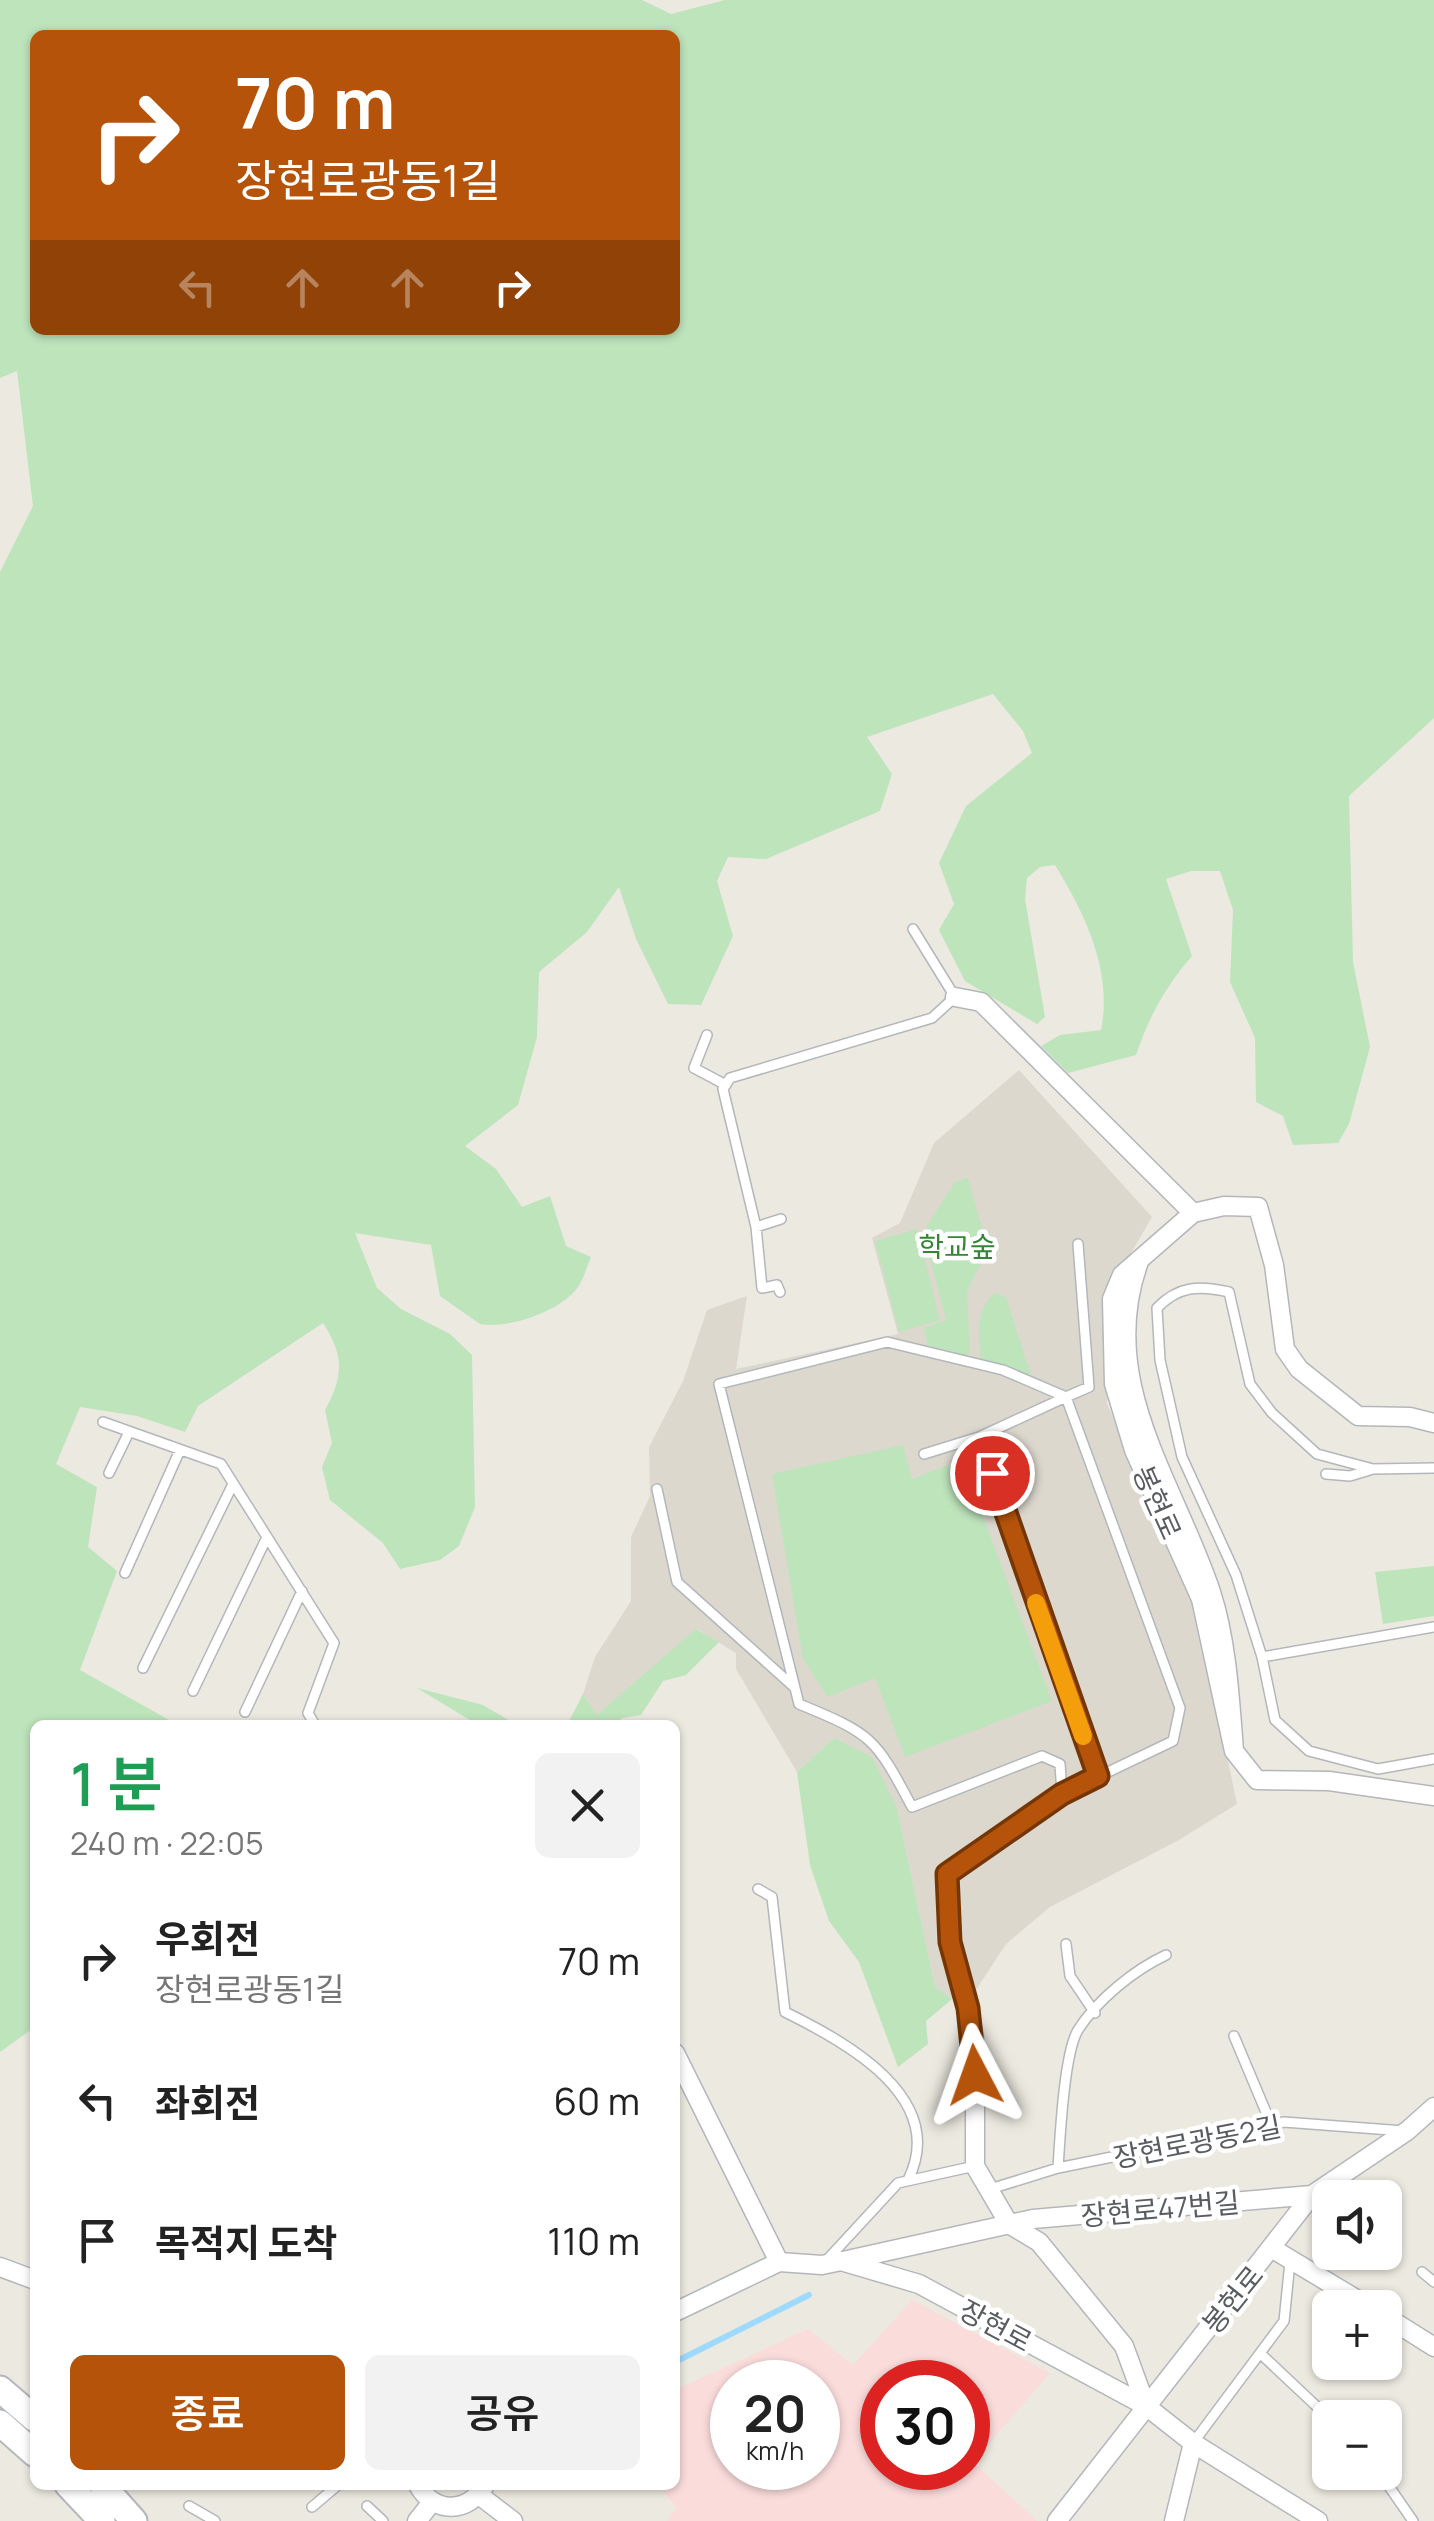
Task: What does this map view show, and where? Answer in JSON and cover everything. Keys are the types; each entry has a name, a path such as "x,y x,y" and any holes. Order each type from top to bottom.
{"main road":[{"path":"0,2389 30,2415"},
{"path":"0,2423 30,2450"},
{"path":"73,2490 102,2521"},
{"path":"106,2490 134,2521"}],"street":[{"path":"955,997 981,1002 1192,1213"},
{"name":"봉현로","path":"1434,1423 1410,1417 1358,1416 1299,1370 1285,1348 1274,1265 1258,1207 1224,1206 1192,1213 1122,1275 1112,1299 1114,1384 1134,1450 1201,1599 1234,1751 1257,1780 1329,1781 1434,1796"},
{"path":"968,2008 975,2044 976,2166 1010,2224"},
{"path":"680,2063 779,2262"},
{"name":"봉현로","path":"1334,2180 1407,2131 1434,2107"},
{"name":"봉현로","path":"1057,2521 1273,2250 1312,2195"},
{"name":"장현로47번길","path":"831,2263 1032,2218 1312,2195"},
{"name":"장현로47번길","path":"1010,2224 1039,2242 1124,2346 1146,2406"},
{"path":"1273,2250 1339,2290"},
{"name":"장현로","path":"680,2310 779,2262 831,2263 919,2284 1146,2406 1193,2443 1318,2521"},
{"path":"0,2267 30,2278"},
{"path":"1402,2327 1434,2347"},
{"path":"1174,2521 1193,2443"},
{"path":"422,2490 432,2502 458,2507 482,2490 513,2521"},
{"path":"417,2521 432,2502"}],"lane":[{"path":"789,1282 778,1289 762,1288 756,1227 730,1130 726,1085 730,1078 779,1060 932,1018 955,997 914,929"},
{"path":"707,1035 694,1068 726,1085"},
{"path":"756,1227 780,1219"},
{"path":"924,1454 979,1437 1089,1386 1078,1244"},
{"path":"1434,1468 1373,1469 1317,1454 1272,1413 1250,1384 1228,1292 1208,1287 1174,1291 1157,1308 1160,1360 1182,1457 1236,1575 1262,1657 1275,1720 1309,1751 1378,1769 1434,1758"},
{"path":"968,2008 950,1942 947,1874 1062,1794 1173,1741 1180,1708 1066,1397 1002,1370 886,1342 719,1384 799,1704 854,1726 882,1750 912,1807 1042,1756 1060,1764 1062,1794"},
{"path":"104,1422 220,1464 334,1642 308,1713 312,1720"},
{"path":"109,1473 129,1432"},
{"path":"979,1437 1098,1776"},
{"path":"125,1573 180,1450"},
{"path":"1326,1474 1350,1476 1373,1469"},
{"path":"143,1668 233,1484"},
{"path":"656,1489 677,1582 794,1687"},
{"path":"193,1691 267,1537"},
{"path":"245,1712 302,1592"},
{"path":"1262,1657 1434,1627"},
{"path":"758,1890 772,1897 785,2012 874,2064 912,2110 918,2162 908,2180"},
{"path":"1066,1944 1070,1976 1095,2013"},
{"path":"1058,2168 1062,2108 1077,2032 1138,1968 1166,1955"},
{"path":"1234,2036 1271,2124"},
{"name":"장현로광동2길","path":"990,2190 1058,2168 1271,2124 1407,2131"},
{"path":"831,2263 898,2183 976,2166"},
{"path":"1193,2443 1284,2321 1290,2262"},
{"path":"1422,2272 1434,2282"},
{"path":"1262,2355 1312,2402"},
{"path":"312,2507 332,2490"},
{"path":"1391,2490 1413,2521"},
{"path":"188,2506 215,2521"},
{"path":"367,2506 383,2521"}],"shaded area":[{"path":"1019,1070 1152,1217 1105,1298 1107,1404 1194,1598 1237,1804 1179,1840 1050,1907 1006,1944 976,1990 952,1999 935,1988 897,1808 834,1738 797,1772 736,1669 736,1653 697,1629 597,1716 583,1694 595,1657 631,1601 631,1537 650,1496 649,1447 683,1381 707,1310 747,1296 736,1369 898,1334 872,1238 900,1223 934,1143"},
{"path":"912,2300 1050,2373 990,2442 990,2360 860,2360 860,2490 990,2490 990,2478 1037,2521 667,2521 677,2507 662,2490 680,2490 680,2388 710,2374 710,2490 840,2490 840,2360 740,2360 808,2329 853,2365"}],"green space":[{"path":"0,0 642,0 671,14 725,0 1434,0 1434,718 1349,796 1353,962 1370,1047 1349,1124 1338,1143 1293,1145 1283,1116 1256,1102 1255,1038 1230,982 1233,910 1220,871 1191,871 1166,879 1192,956 1159,1003 1136,1055 1068,1073 1041,1046 1060,1035 1101,1030 1104,1008 1094,944 1055,865 1040,867 1027,878 1025,899 1045,1017 1037,1024 965,981 939,930 954,904 939,863 966,806 1032,753 1023,731 993,694 867,737 892,774 880,811 766,859 728,857 717,881 733,936 701,1005 668,1004 636,939 619,887 587,932 539,972 537,1037 518,1105 465,1146 496,1169 522,1207 550,1196 566,1246 591,1257 577,1288 555,1307 530,1318 480,1324 440,1296 431,1245 355,1233 377,1288 401,1309 450,1334 472,1355 475,1507 459,1546 440,1560 400,1569 383,1543 330,1500 322,1467 332,1443 325,1410 336,1387 339,1366 335,1345 323,1323 198,1406 185,1432 137,1416 80,1407 56,1464 97,1487 88,1547 117,1571 80,1670 169,1720 30,1720 30,2031 0,2052 0,572 33,506 17,371 0,378"},
{"name":"학교숲","path":"968,1178 988,1250 967,1291 970,1353 964,1356 928,1345 924,1328 946,1320 923,1232 955,1182"},
{"path":"917,1229 940,1320 899,1332 875,1241"},
{"name":"학교숲","path":"995,1293 1006,1297 1031,1376 981,1362 981,1316"},
{"path":"903,1445 912,1479 962,1460 1052,1701 905,1757 875,1678 828,1697 803,1659 772,1474"},
{"path":"1434,1566 1434,1616 1383,1624 1375,1572"},
{"path":"696,1629 719,1642 686,1675 663,1681 641,1715 620,1720 570,1720 583,1694 597,1715"},
{"path":"417,1688 483,1705 508,1720 470,1720"},
{"path":"834,1738 872,1757 897,1808 935,1987 952,1999 926,2021 928,2044 898,2067 859,1962 829,1921 810,1865 797,1772"}],"waterway":[{"path":"680,2360 809,2295"}],"slow traffic":[{"path":"1036,1603 1083,1736"}],"route":[{"path":"975,2075 975,2044 950,1942 947,1874 1062,1794 1098,1776 992,1473"}]}
